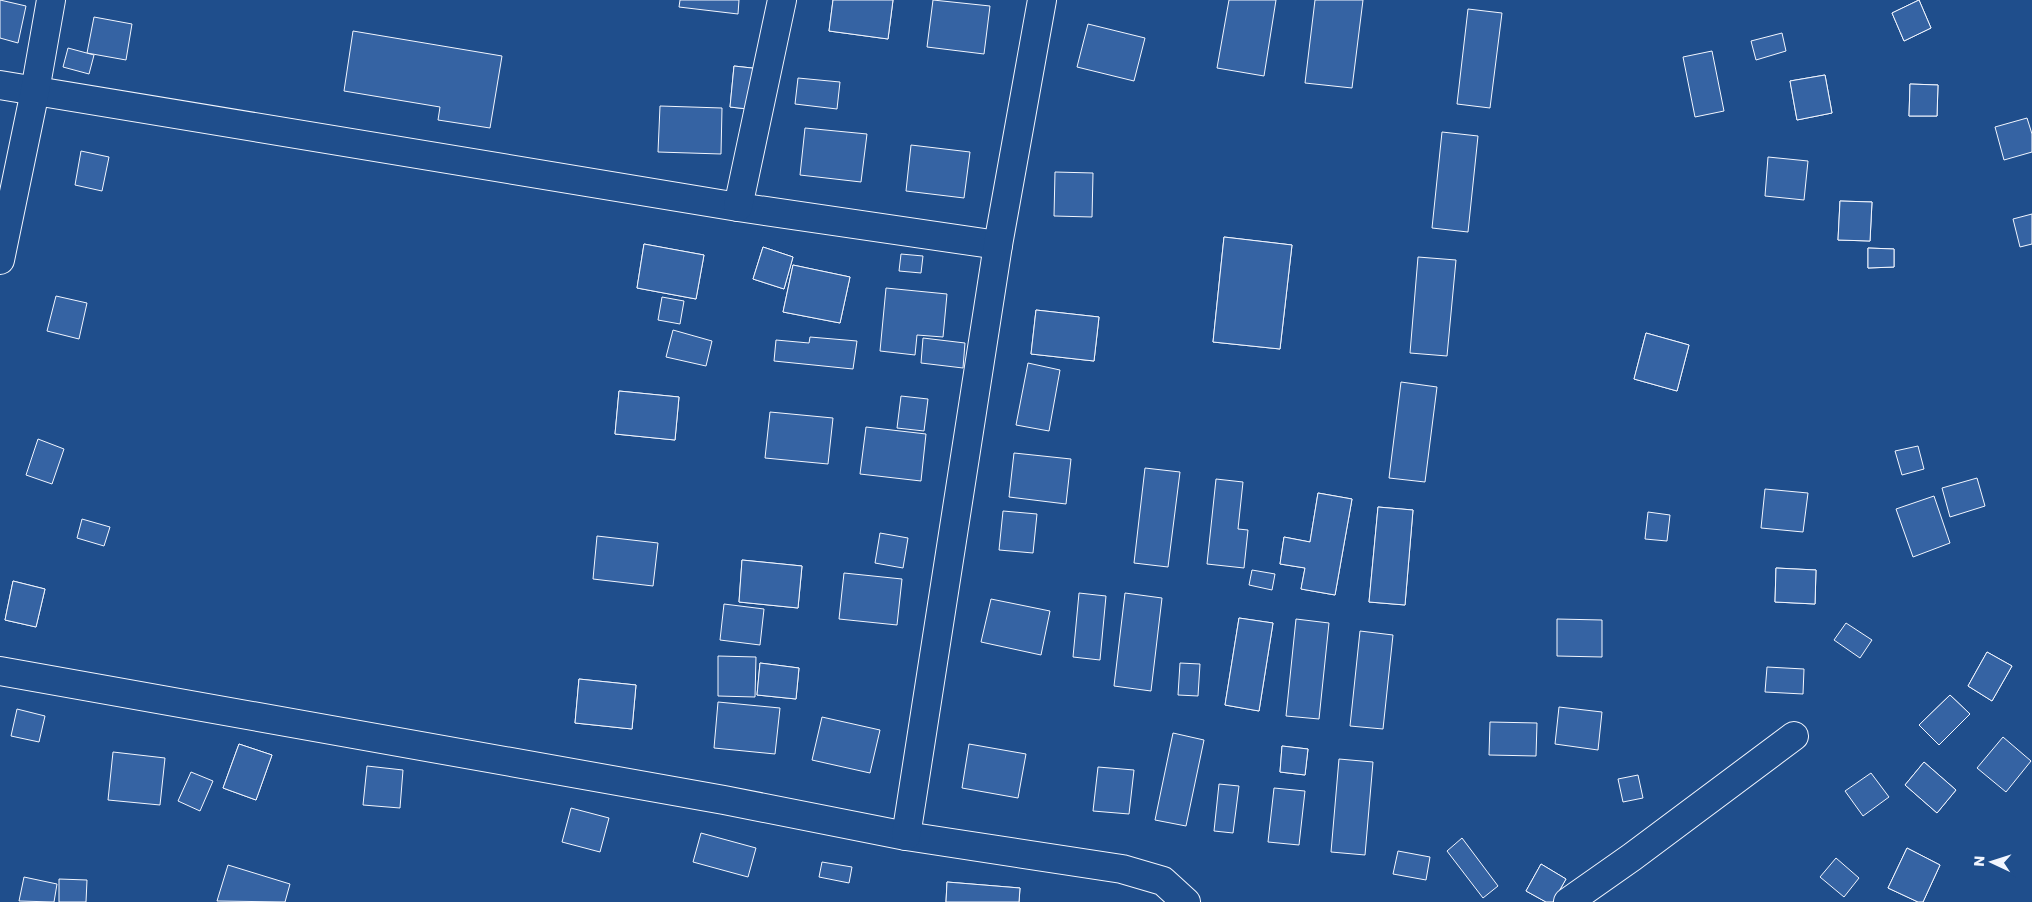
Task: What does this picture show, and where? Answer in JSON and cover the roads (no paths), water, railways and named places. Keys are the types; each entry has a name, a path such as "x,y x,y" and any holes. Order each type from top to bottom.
{"street":[{"path":"0,260 35,91 51,0"},
{"path":"738,207 782,0"},
{"path":"906,836 998,245 1042,0"},
{"path":"0,86 738,207 998,245"},
{"path":"0,671 724,800 906,836 1122,869 1163,881 1186,902"},
{"path":"1568,902 1632,857 1794,736"}]}
